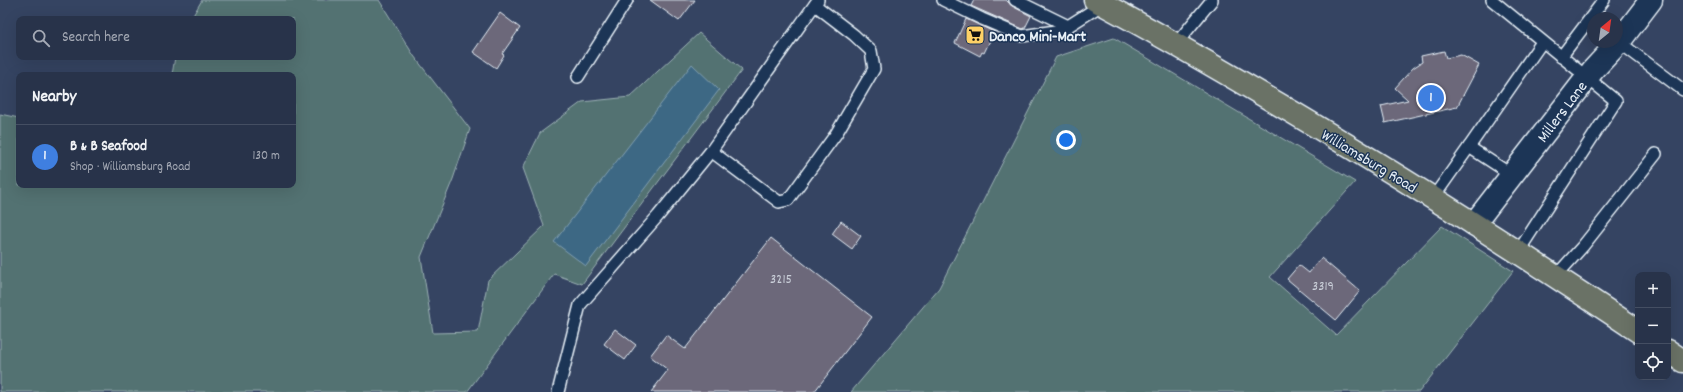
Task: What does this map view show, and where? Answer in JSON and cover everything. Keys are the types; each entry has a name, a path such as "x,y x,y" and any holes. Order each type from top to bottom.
{"main road":[{"name":"Williamsburg Road","path":"1099,2 1176,44 1334,137 1556,276 1635,329"},
{"path":"1671,353 1683,360"}],"street":[{"name":"Millers Lane","path":"1623,38 1652,0"},
{"name":"Millers Lane","path":"1474,224 1586,78 1614,48"}],"lane":[{"path":"578,77 627,0"},
{"path":"943,0 982,20 1022,36 1062,30 1099,2"},
{"path":"1015,0 1068,26"},
{"path":"1176,44 1212,0"},
{"path":"1492,0 1616,101 1518,252"},
{"path":"1561,57 1604,0"},
{"path":"558,392 580,305 658,216 711,151 817,2 871,52 874,69 836,134 788,200 779,202 711,151"},
{"path":"1433,198 1542,42"},
{"path":"1623,44 1683,90"},
{"path":"1469,147 1512,175"},
{"path":"1556,276 1583,246 1656,154"}],"green space":[{"path":"202,0 379,0 414,56 470,129 453,179 421,257 433,333 478,332 488,280 544,226 523,168 540,133 582,102 630,97 699,33 742,70 582,284 554,274 467,392 0,392 0,114 16,117 16,188 296,188 296,72 172,72 174,60 296,60 296,16 193,16"},
{"path":"1114,38 1355,182 1270,277 1336,335 1442,226 1513,271 1419,392 851,392 939,288 1056,57"}],"water":[{"path":"692,64 719,90 586,266 554,242"}],"building":[{"path":"650,0 695,0 679,21"},
{"path":"974,0 1006,0 1012,6 1031,16 1023,29 971,6"},
{"path":"500,13 520,28 502,54 504,55 496,68 473,52"},
{"name":"Danco Mini-Mart","path":"966,19 994,32 984,53 982,52 980,56 955,43"},
{"path":"1444,51 1446,58 1461,55 1479,65 1457,107 1385,123 1381,106 1408,100 1395,88 1413,68 1422,62 1421,56"},
{"path":"841,221 861,236 852,249 832,234"},
{"path":"771,238 872,317 814,392 651,392 668,370 650,356 666,335 685,349"},
{"path":"1321,258 1360,291 1336,320 1287,279 1299,265 1309,273"},
{"path":"615,329 636,345 625,360 604,344"}],"place":[{"name":"Danco Mini-Mart","path":"975,35"},
{"name":"B & B Seafood","path":"1431,98"}]}
